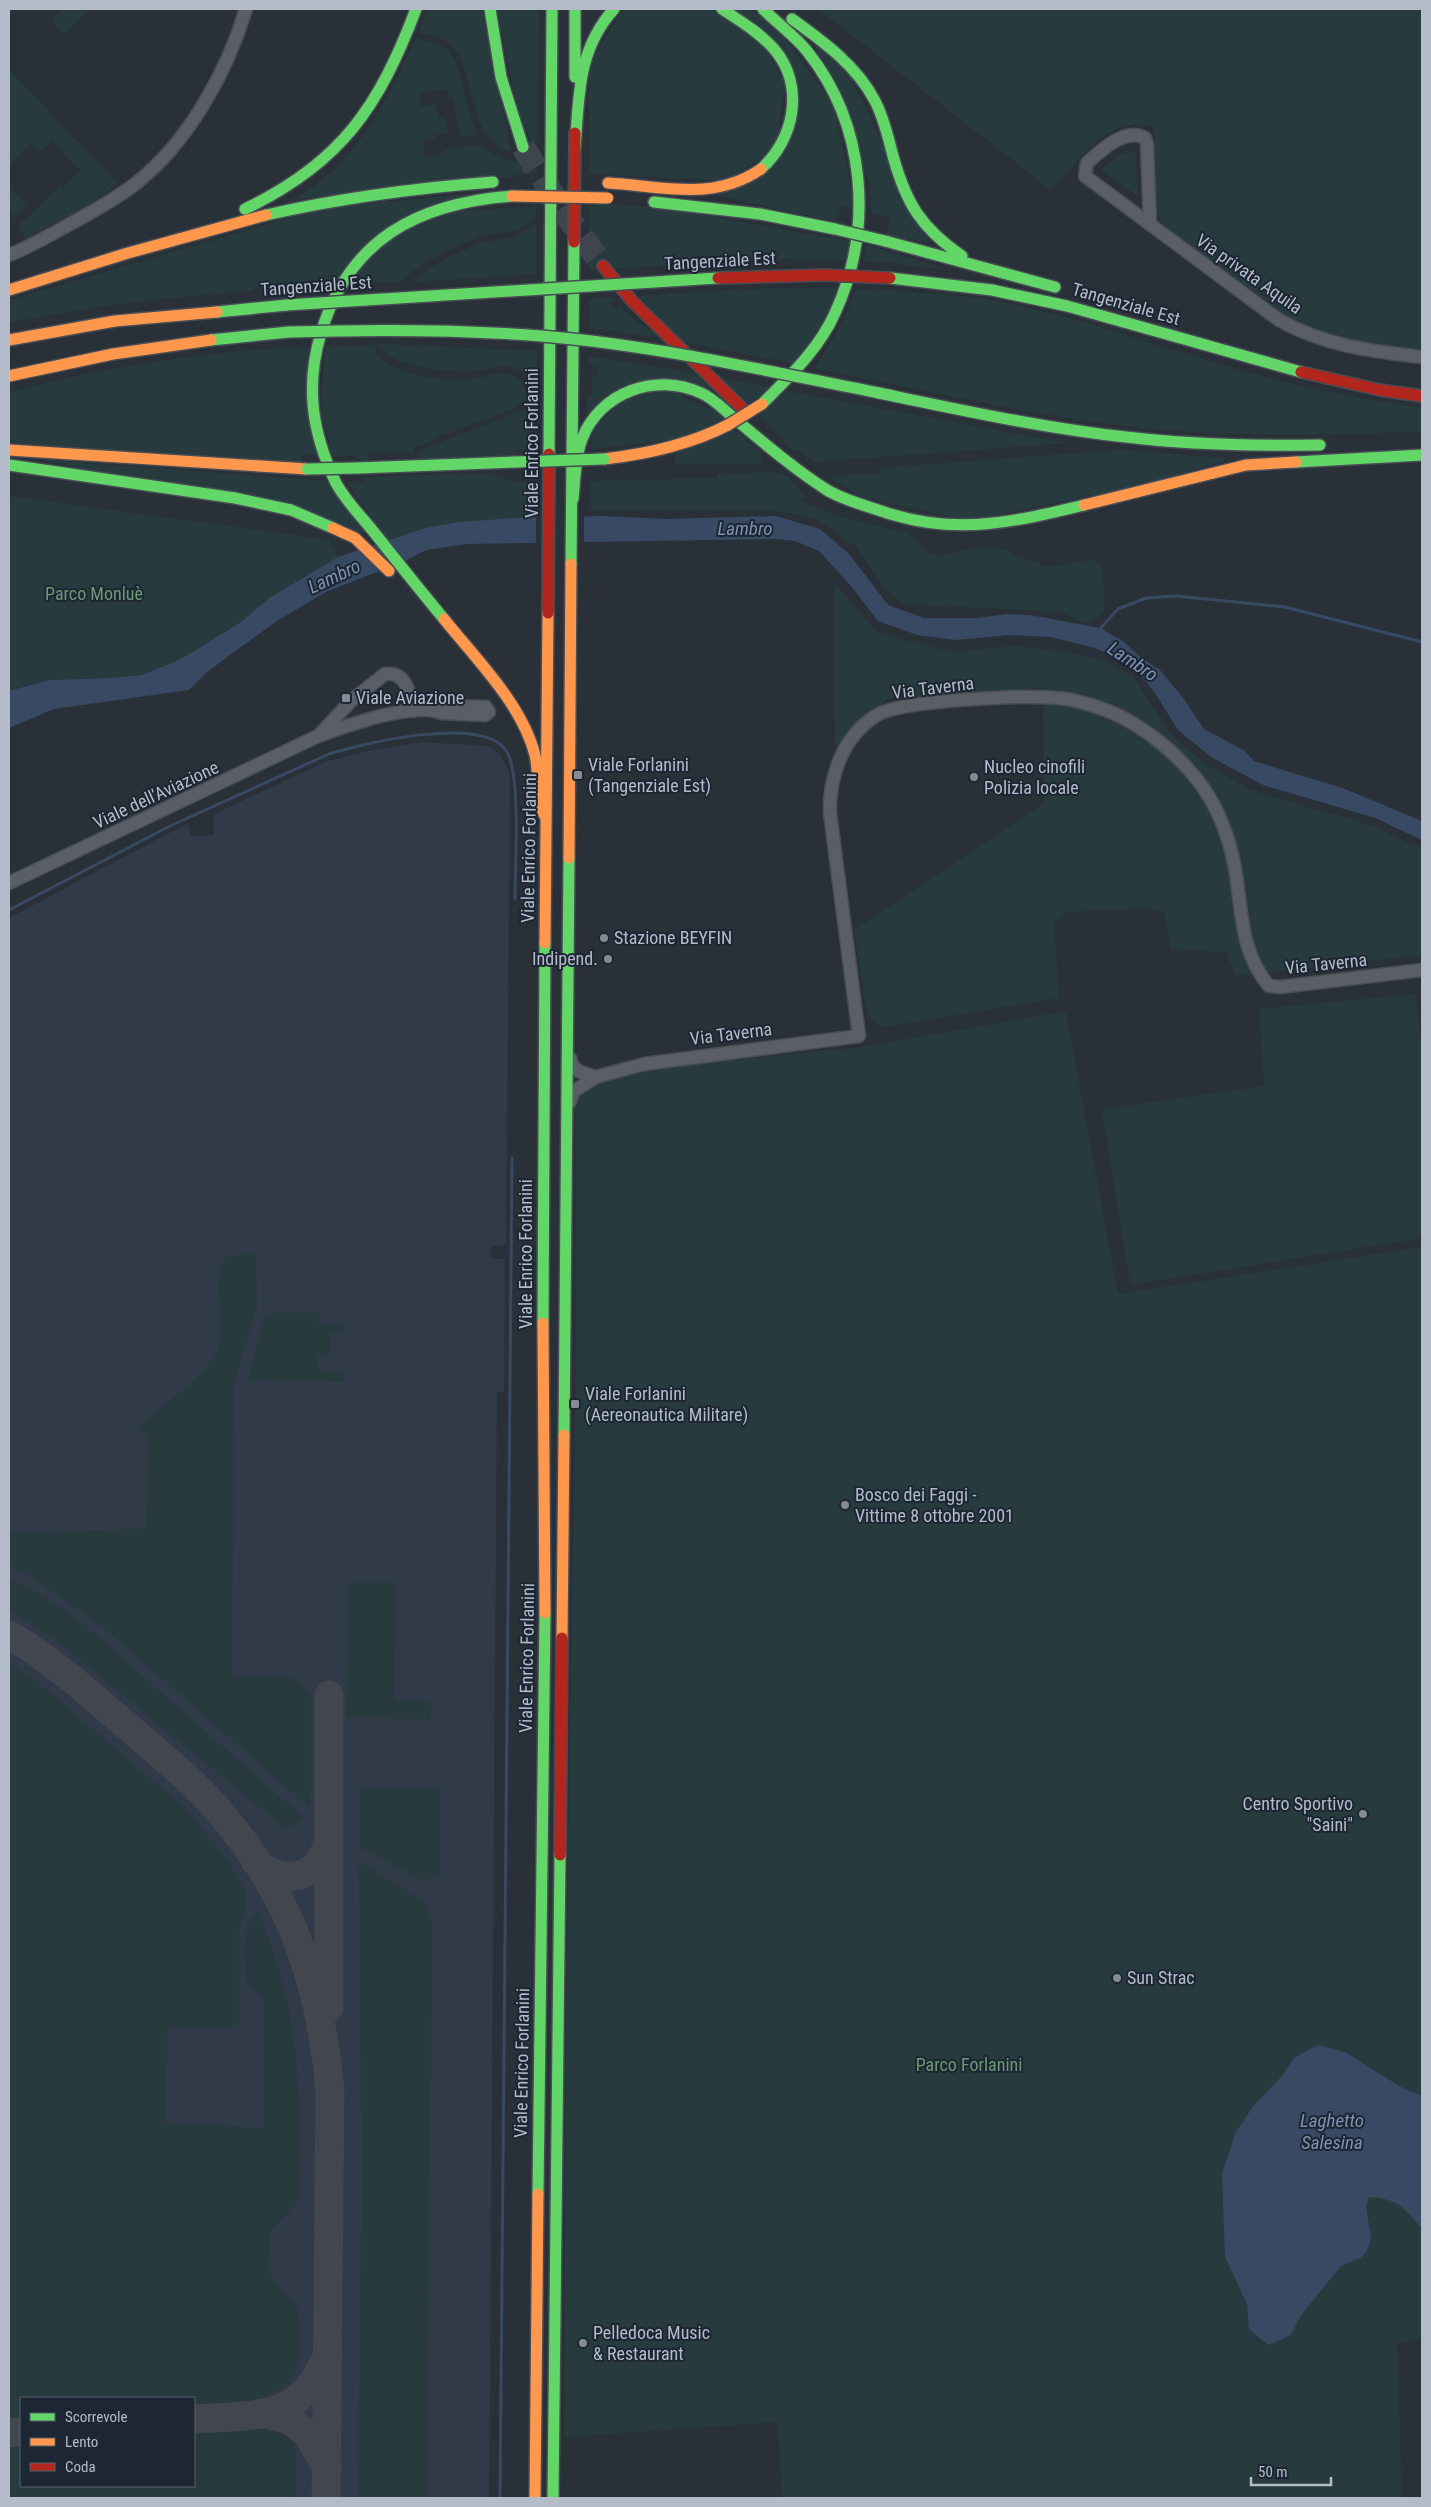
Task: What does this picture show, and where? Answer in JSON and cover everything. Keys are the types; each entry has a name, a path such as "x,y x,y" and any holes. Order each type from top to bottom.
{"main road":[{"path":"162,242 255,205 277,194 314,170 333,153 358,125 380,92 401,49 416,9"},
{"path":"490,9 501,77 523,147"},
{"name":"Viale Enrico Forlanini","path":"535,2498 545,1592 543,1253 552,9"},
{"name":"Viale Enrico Forlanini","path":"553,2498 573,513 575,9"},
{"path":"574,149 584,61 594,32 614,9"},
{"path":"541,182 716,188 736,184 755,174 778,152 786,137 792,116 792,92 786,69 767,42 722,9"},
{"path":"9,450 307,469 358,468 604,459 662,450 698,439 728,425 762,404 782,388 803,364 834,319 853,270 863,209 856,152 846,120 833,92 807,50 790,32 763,9"},
{"path":"777,9 846,60 864,84 876,102 902,188 911,208 926,228 944,245 962,256 991,269"},
{"path":"9,290 162,242 275,212 349,197 451,184 506,182"},
{"path":"464,647 404,568 340,490 323,452 314,421 313,367 327,312 335,294 355,264 390,233 425,213 455,202 480,197 621,199"},
{"path":"644,201 760,214 836,229 1066,290"},
{"path":"603,266 632,301 713,378 784,451 813,475 861,503"},
{"name":"Tangenziale Est","path":"9,340 115,321 287,305 718,278 824,275 890,278 964,285 1023,295 1141,326 1226,352 1381,391 1422,396"},
{"path":"1163,321 1208,335 1226,352"},
{"path":"9,376 56,364 168,344 289,332 414,329 568,338 658,350 1039,425 1101,434 1237,445 1336,444"},
{"path":"573,499 578,455 582,439 590,423 604,407 619,395 636,388 668,383 702,393 801,472 829,491 894,515 930,523 976,525 1008,523 1062,512 1246,465 1422,455"},
{"path":"9,465 270,504 322,522 352,536 464,647 507,696 524,726 535,755 540,808 546,818"}],"street":[{"path":"9,255 76,221 135,184 162,158 190,125 225,64 237,39 246,9"},
{"name":"Via privata Aquila","path":"1150,224 1147,144 1145,138 1132,134 1122,138 1087,162 1085,176 1150,224 1291,326 1350,348 1422,357"},
{"name":"Viale dell'Aviazione","path":"318,736 352,700 385,674 395,674 404,681 414,712"},
{"name":"Via Taverna","path":"567,1107 574,1091 596,1077 665,1060 859,1036 830,813 831,782 841,756 858,733 872,719 887,711 917,705 1011,698 1058,698 1090,705 1118,716 1159,742 1191,772 1216,808 1231,848 1245,941 1269,986 1280,987 1422,970"},
{"name":"Viale dell'Aviazione","path":"9,884 318,736 365,720 436,710"},
{"path":"567,1031 572,1066 577,1070 596,1077"}],"shaded area":[{"path":"421,742 488,746 501,755 510,775 506,1245 491,1246 491,1259 505,1259 504,1391 497,1393 489,2498 9,2498 9,918 188,823 191,836 214,835 214,814 325,762 372,750"}],"green space":[{"path":"63,9 91,9 64,34 51,21"},
{"path":"427,9 482,9 511,151 500,148 485,132 474,105 467,75 456,51 445,40 419,33"},
{"path":"497,9 539,9 537,143 532,142 519,116"},
{"path":"624,9 711,9 760,42 785,82 776,146 729,181 589,174 589,81 593,57"},
{"path":"729,9 750,9 778,29 834,106 855,209 841,205 837,222 710,194 752,183 799,90"},
{"path":"818,9 1422,9 1422,353 1354,344 1327,336 1301,325 1252,295 1163,226 1157,213 1154,126 1137,125 1121,128 1108,134 1084,153 1051,190"},
{"path":"416,38 442,46 452,56 461,78 470,114 480,135 460,136 453,97 449,98 447,89 420,92 421,106 436,104 439,118 445,117 448,133 435,135 435,140 423,141 425,157 437,155 448,149 477,145 505,160 536,165 538,174 513,174 512,177 486,177 291,200 314,186 351,151 381,108"},
{"path":"813,42 846,67 930,243 886,236 891,218 872,213 870,184"},
{"path":"9,70 118,183 89,205 26,239 19,229 20,224 60,185 63,188 80,170 52,141 41,152 32,143 9,165"},
{"path":"1135,150 1138,193 1136,195 1100,170 1120,155"},
{"path":"9,190 15,192 27,205 16,217 13,216 9,208"},
{"path":"467,194 333,285 269,289 267,287 258,287 250,291 159,299 99,307 9,323 9,300 323,208"},
{"path":"608,204 667,208 854,242 851,260 777,259 589,270 589,206"},
{"path":"537,206 534,219 518,230 480,236 426,262 398,282 346,285 377,250 445,212"},
{"path":"536,224 536,274 411,282 431,267 460,252 483,242 512,238"},
{"path":"867,245 949,270 895,264 895,262 864,261"},
{"path":"774,288 843,288 797,364 683,342 638,296"},
{"path":"857,289 954,295 1040,310 1277,380 1349,396 1422,408 1422,432 1229,434 1165,430 1032,412 814,368 837,333"},
{"path":"611,298 613,300 610,303 615,310 620,306 631,317 662,338 589,328 589,299"},
{"path":"380,344 537,351 535,428 532,415 532,388 526,376 520,371 507,367 472,371 437,370 397,360 388,355 381,348"},
{"path":"375,345 377,356 387,363 422,376 460,380 499,374 516,377 523,382 528,399 511,410 435,438 424,445 415,445 413,452 369,453 368,464 353,456 333,456 321,413 325,346"},
{"path":"311,347 322,455 300,455 304,465 9,447 9,392 83,374 159,361 235,352"},
{"path":"589,356 696,373 712,389 686,382 587,413 587,396 591,396 592,377 598,376 598,367 592,367 588,360"},
{"path":"721,378 770,387 749,404"},
{"path":"667,389 728,417 681,439 591,449 594,428 624,400"},
{"path":"787,391 1067,443 814,462 800,451 793,451 759,415"},
{"path":"526,409 528,427 536,442 536,449 516,450 516,455 417,459 421,450"},
{"path":"735,430 761,452 761,464 675,465 675,453"},
{"path":"1121,450 1225,458 1225,461 1150,483 969,521 862,497 827,476 880,473 879,468"},
{"path":"45,460 330,481 368,534"},
{"path":"774,472 789,477 804,495 800,501 837,516 909,534 929,553 941,556 977,547 1005,549 1015,555 1049,567 1093,559 1103,568 1104,611 1092,620 1083,621 1060,612 903,604 883,587 856,546 845,541 837,532 815,519 777,511 591,511 590,481 717,478 718,474"},
{"path":"487,473 516,482 537,482 536,518 498,519 461,523 387,540 347,482 364,482 362,477"},
{"name":"Parco Monluè","path":"9,496 330,540 338,557 269,598 241,622 181,659 142,675 49,680 9,691"},
{"path":"834,581 877,633 953,652 1013,646 1055,650 1104,660 1134,677 1168,732 1204,763 1251,790 1373,826 1410,844 1422,847 1422,955 1236,976 1226,952 1171,950 1164,913 1151,908 1068,912 1054,923 1059,998 885,1027 874,1022 867,1013 854,930 1044,803 1043,688 887,699 835,749"},
{"path":"1415,994 1422,1047 1422,1238 1130,1285 1102,1109 1264,1086 1259,1009"},
{"name":"Parco Forlanini","path":"1061,1012 1066,1013 1118,1294 1422,1247 1422,2338 1397,2343 1402,2498 782,2498 778,2422 565,2438 567,1949 576,1312 575,1106 578,1095 588,1087 657,1068 861,1047"},
{"path":"237,1254 256,1254 257,1308 234,1381 232,1677 295,1678 311,1695 311,1796 309,1807 103,1627 27,1574 9,1566 9,1532 146,1529 147,1436 139,1426 184,1389 215,1356 221,1336 218,1288 221,1266 227,1257"},
{"path":"266,1313 319,1313 319,1325 343,1325 346,1333 331,1333 330,1355 318,1355 318,1370 346,1371 343,1382 247,1381"},
{"path":"9,1579 47,1599 83,1624 303,1817 297,1824 285,1828 57,1641 9,1610"},
{"path":"348,1582 396,1582 394,1701 431,1702 431,1719 346,1718"},
{"path":"9,1663 35,1680 179,1803 217,1846 244,1888 247,1900 239,1931 239,2023 236,2027 167,2027 166,2124 264,2127 264,1999 246,1980 245,1953 246,1934 252,1919 258,1913 283,1985 296,2054 300,2125 300,2200 271,2230 269,2270 272,2280 299,2309 300,2346 297,2367 290,2380 268,2396 253,2400 195,2406 195,2397 20,2397 20,2419 9,2420"},
{"path":"360,1788 440,1788 440,1872 424,1881 360,1847"},
{"path":"359,1862 424,1902 432,1920 427,2498 358,2498 362,2175"},
{"path":"245,2426 258,2427 271,2430 295,2441 296,2498 9,2498 9,2444 20,2443 20,2487 195,2487 195,2430"}],"water":[{"name":"Lambro","path":"603,516 666,519 776,516 820,529 849,554 888,605 924,618 978,618 1007,614 1030,615 1100,628 1123,641 1138,655 1160,670 1183,698 1204,729 1245,751 1254,761 1345,789 1422,821 1422,840 1375,818 1263,785 1211,757 1178,730 1155,693 1133,664 1092,647 1050,637 1010,635 956,640 917,635 878,621 851,586 819,551 795,541 775,539 467,544 426,550 405,561 326,592 280,619 206,673 189,690 54,709 9,728 9,691 49,680 142,675 181,659 241,622 269,598 338,557 425,528 460,522 512,518"},
{"name":"Laghetto Salesina","path":"1318,2045 1345,2052 1399,2086 1422,2096 1422,2229 1405,2210 1394,2202 1369,2197 1366,2206 1371,2238 1368,2249 1362,2257 1341,2266 1301,2315 1291,2335 1268,2345 1249,2329 1247,2304 1225,2257 1222,2173 1236,2132 1254,2105 1281,2077 1294,2058"}],"pier":[{"path":"584,514 584,545 536,545 536,516"}],"waterway":[{"path":"1099,630 1118,609 1146,598 1176,596 1285,607 1422,642"},
{"path":"9,910 170,826 329,754 395,739 450,733 475,735 494,741 507,752 511,764 516,800 515,899"},
{"path":"500,2498 512,1158"}],"taxiway":[{"path":"9,1635 41,1655 70,1678 174,1766 207,1798 242,1840 264,1873 282,1906 297,1940 309,1975 318,2012 330,2090 326,2498"},
{"path":"329,1695 329,2008"},
{"path":"255,1861 277,1874 299,1875 309,1871 317,1864 324,1854 328,1841"},
{"path":"195,2419 257,2414 287,2406 300,2397 310,2386 328,2356"},
{"path":"261,2413 290,2420 308,2435 327,2468"},
{"path":"9,2433 20,2432"}],"tunnel":[{"path":"523,147 560,206 603,266"}],"traffic: fast":[{"path":"245,209 307,172 332,151 353,128 371,103 387,75 416,9"},
{"path":"490,9 501,77 523,147"},
{"path":"549,454 552,9"},
{"path":"575,9 575,77"},
{"path":"575,149 579,93 586,58 602,25 614,9"},
{"path":"722,9 749,27 774,49 784,63 790,79 792,111 788,127 782,143 773,157 761,169"},
{"path":"762,404 803,362 821,338 835,313 847,280 855,247 859,212 858,178 852,144 842,111 827,80 807,51 763,9"},
{"path":"792,19 839,56 868,88 881,114 898,173 910,201 917,213 936,235 962,256"},
{"path":"266,215 379,194 493,182"},
{"path":"444,619 348,501 336,483 316,428 312,391 316,353 333,300 349,273 369,250 392,232 418,218 446,207 478,200 512,196"},
{"path":"654,202 760,214 835,229"},
{"path":"835,229 885,241"},
{"path":"885,241 1055,287"},
{"path":"571,564 574,242"},
{"path":"287,305 718,278"},
{"path":"890,278 992,290 1067,306 1301,372"},
{"path":"217,312 287,305"},
{"path":"289,332 431,331 502,333 573,339 650,349 879,393"},
{"path":"211,340 289,332"},
{"path":"573,499 578,453 590,423 602,409 616,398 648,386 666,385 684,387 710,398 779,456 834,494 894,515 943,524 989,524 1084,505"},
{"path":"879,393 1033,424 1126,437 1223,444 1320,445"},
{"path":"1296,462 1422,455"},
{"path":"516,462 604,459"},
{"path":"358,468 516,462"},
{"path":"9,465 235,498 291,510 333,528"},
{"path":"307,469 358,468"},
{"path":"564,1435 569,858"},
{"path":"543,1323 545,943"},
{"path":"538,2194 545,1613"},
{"path":"553,2498 560,1855"}],"traffic: slow":[{"path":"608,183 668,189 706,189 725,186 761,169"},
{"path":"512,196 608,198"},
{"path":"9,290 128,253 266,215"},
{"path":"9,340 115,321 217,312"},
{"path":"9,376 113,354 211,340"},
{"path":"728,425 762,404"},
{"path":"604,459 668,448 728,425"},
{"path":"9,450 307,469"},
{"path":"1084,505 1246,465 1296,462"},
{"path":"333,528 355,538 389,571"},
{"path":"569,858 571,564"},
{"path":"545,943 548,613"},
{"path":"444,619 497,683 520,718 529,736 535,755 540,803 546,818"},
{"path":"543,1323 545,1613"},
{"path":"562,1638 564,1435"},
{"path":"535,2498 538,2194"}],"traffic: jam":[{"path":"574,242 575,133"},
{"path":"603,266 632,301 743,409"},
{"path":"718,278 824,275 890,278"},
{"path":"1301,372 1380,390 1422,396"},
{"path":"548,613 549,454"},
{"path":"560,1855 562,1638"}],"place":[{"name":"Viale Aviazione","path":"346,698"},
{"name":"Viale Forlanini (Tangenziale Est)","path":"578,775"},
{"name":"Nucleo cinofili Polizia locale","path":"974,777"},
{"name":"Stazione BEYFIN","path":"604,938"},
{"name":"Indipend.","path":"608,959"},
{"name":"Viale Forlanini (Aereonautica Militare)","path":"575,1404"},
{"name":"Bosco dei Faggi - Vittime 8 ottobre 2001","path":"845,1505"},
{"name":"Centro Sportivo \"Saini\"","path":"1363,1814"},
{"name":"Sun Strac","path":"1117,1978"},
{"name":"Pelledoca Music & Restaurant","path":"583,2343"}]}
